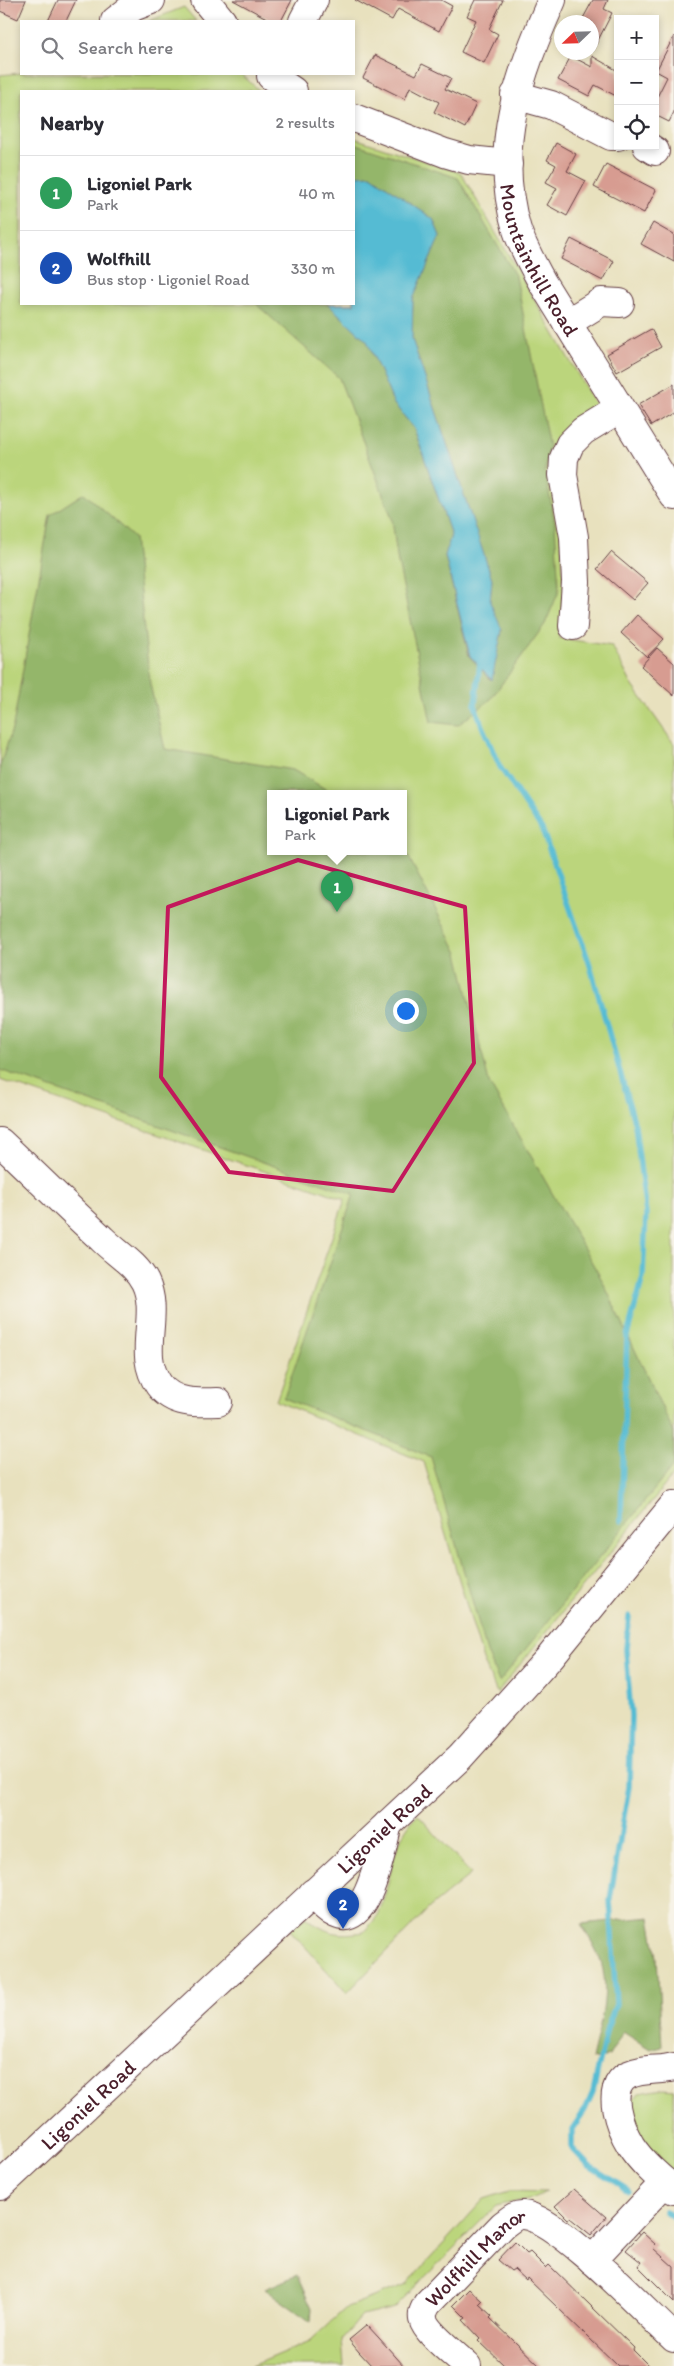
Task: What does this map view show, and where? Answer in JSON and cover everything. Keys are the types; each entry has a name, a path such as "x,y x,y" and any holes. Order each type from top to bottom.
{"street":[{"path":"116,20 133,8 151,0"},
{"path":"205,0 221,20"},
{"path":"304,20 314,0"},
{"name":"Mountainhill Road","path":"552,0 527,56 515,95 507,141 511,205 518,231 538,275 619,408 665,463 674,496"},
{"path":"271,75 292,90"},
{"path":"515,95 551,105 614,136"},
{"path":"355,118 445,153 469,160 508,164"},
{"path":"567,323 601,302 620,303"},
{"path":"573,626 576,582 574,537 563,475 564,458 570,444 583,431 619,408"},
{"path":"0,1142 132,1266 144,1280 150,1296 147,1353 150,1367 160,1386 174,1397 192,1404 218,1402"},
{"name":"Ligoniel Road","path":"0,2186 460,1757 551,1656 674,1505"},
{"path":"313,1893 328,1909 336,1914 344,1916 353,1914 360,1909 370,1889 388,1824"},
{"path":"592,2260 669,2186 631,2146 621,2124 615,2096 618,2086 626,2076 636,2072 674,2067"},
{"name":"Wolfhill Manor","path":"467,2366 429,2330 424,2322 423,2312 427,2304 510,2220 523,2215 555,2231 592,2260 674,2338"}],"highlighted area":[{"path":"298,860 465,907 474,1063 393,1191 229,1172 161,1077 168,907"}],"green space":[{"path":"184,7 195,20 152,20"},
{"path":"20,73 20,75 242,75 259,90 20,90 20,305 355,305 355,138 461,173 595,404 558,440 564,595 559,638 612,646 631,683 674,744 674,1474 497,1693 483,1660 424,1462 276,1401 345,1199 0,1080 0,75"},
{"path":"355,143 458,178 516,277 549,447 545,471 555,524 559,591 545,624 490,700 458,725 431,722 397,557 392,518 339,378 257,305 329,305 367,341 394,404 414,428 451,535 445,556 469,656 491,680 502,631 490,602 492,579 412,339 413,299 440,236 433,219 371,175 355,176"},
{"path":"84,493 134,538 150,684 165,749 293,770 327,790 267,790 267,855 407,854 458,953 489,1083 602,1280 674,1433 674,1465 499,1682 487,1652 431,1457 284,1398 354,1194 0,1070 0,766 13,726 50,515"},
{"path":"418,1815 471,1874 430,1907 347,1993 290,1930 305,1917 320,1927 333,1932 346,1934 364,1932 379,1913 398,1847 409,1824"},
{"path":"650,1917 657,1957 662,2046 650,2049 623,2032 609,2056 592,2059 605,1992 603,1970 599,1958 581,1924"},
{"path":"663,2089 674,2090 674,2176 650,2154 631,2120 630,2103 639,2093"},
{"path":"509,2191 546,2192 534,2198 496,2206 394,2308 362,2316 342,2339 344,2366 251,2366 310,2341 347,2307 407,2284 484,2199"},
{"path":"297,2275 312,2308 311,2322 265,2289"}],"water":[{"path":"371,175 433,219 440,236 413,299 412,339 492,579 490,602 502,630 492,680 470,656 445,556 451,535 414,428 394,404 367,341 329,305 355,305 355,176"}],"building":[{"path":"0,0 26,0 18,19 0,11"},
{"path":"58,0 76,0 66,20 48,20"},
{"path":"233,0 292,0 282,20 270,20"},
{"path":"355,0 441,0 452,6 439,31 398,9 392,20"},
{"path":"475,0 503,0 489,29 498,34 484,63 461,52 476,20 467,16"},
{"path":"593,0 608,0 604,9 612,13 599,38 599,15 585,15"},
{"path":"674,36 674,112 669,122 659,117 659,93 667,77 659,73 659,65"},
{"path":"375,55 416,75 422,64 451,78 445,89 476,104 465,128 434,112 439,102 410,87 405,99 363,78"},
{"path":"569,60 579,60 592,67 592,60 599,60 614,69 614,95 595,85 589,96 558,80"},
{"path":"556,143 576,154 567,171 586,181 567,216 547,205 557,188 546,182 556,165 547,160"},
{"path":"606,164 656,190 644,213 594,187"},
{"path":"653,223 674,235 674,262 641,244"},
{"path":"571,239 614,261 603,281 561,259"},
{"path":"651,329 661,347 617,372 607,354"},
{"path":"674,384 674,412 651,426 638,405"},
{"path":"611,552 648,583 633,600 597,569"},
{"path":"637,615 664,639 647,657 621,633"},
{"path":"657,648 674,663 674,696 641,666"},
{"path":"574,2189 606,2217 591,2235 570,2218 568,2219 555,2206"},
{"path":"642,2232 656,2245 653,2248 674,2267 674,2302 638,2266 641,2262 626,2250"},
{"path":"515,2242 527,2254 530,2252 546,2268 549,2265 634,2348 633,2350 649,2366 618,2366 527,2278 526,2280 514,2269 511,2271 498,2260"},
{"path":"469,2289 482,2301 479,2304 492,2316 490,2318 540,2366 505,2366 478,2340 480,2338 463,2320 466,2318 453,2305"},
{"path":"367,2325 404,2366 372,2366 359,2352 349,2340"}],"waterway":[{"path":"480,663 475,705 482,726 500,767 542,829 589,962 635,1125 646,1214 643,1277 627,1336 621,1521"},
{"path":"628,2190 588,2165 572,2148 572,2129 585,2110 593,2092 607,2028 616,2004 610,1899 629,1787 631,1716 626,1649 629,1616"},
{"path":"665,2211 674,2218"}],"place":[{"name":"Ligoniel Park","path":"337,912"},
{"name":"Wolfhill","path":"343,1929"}]}
